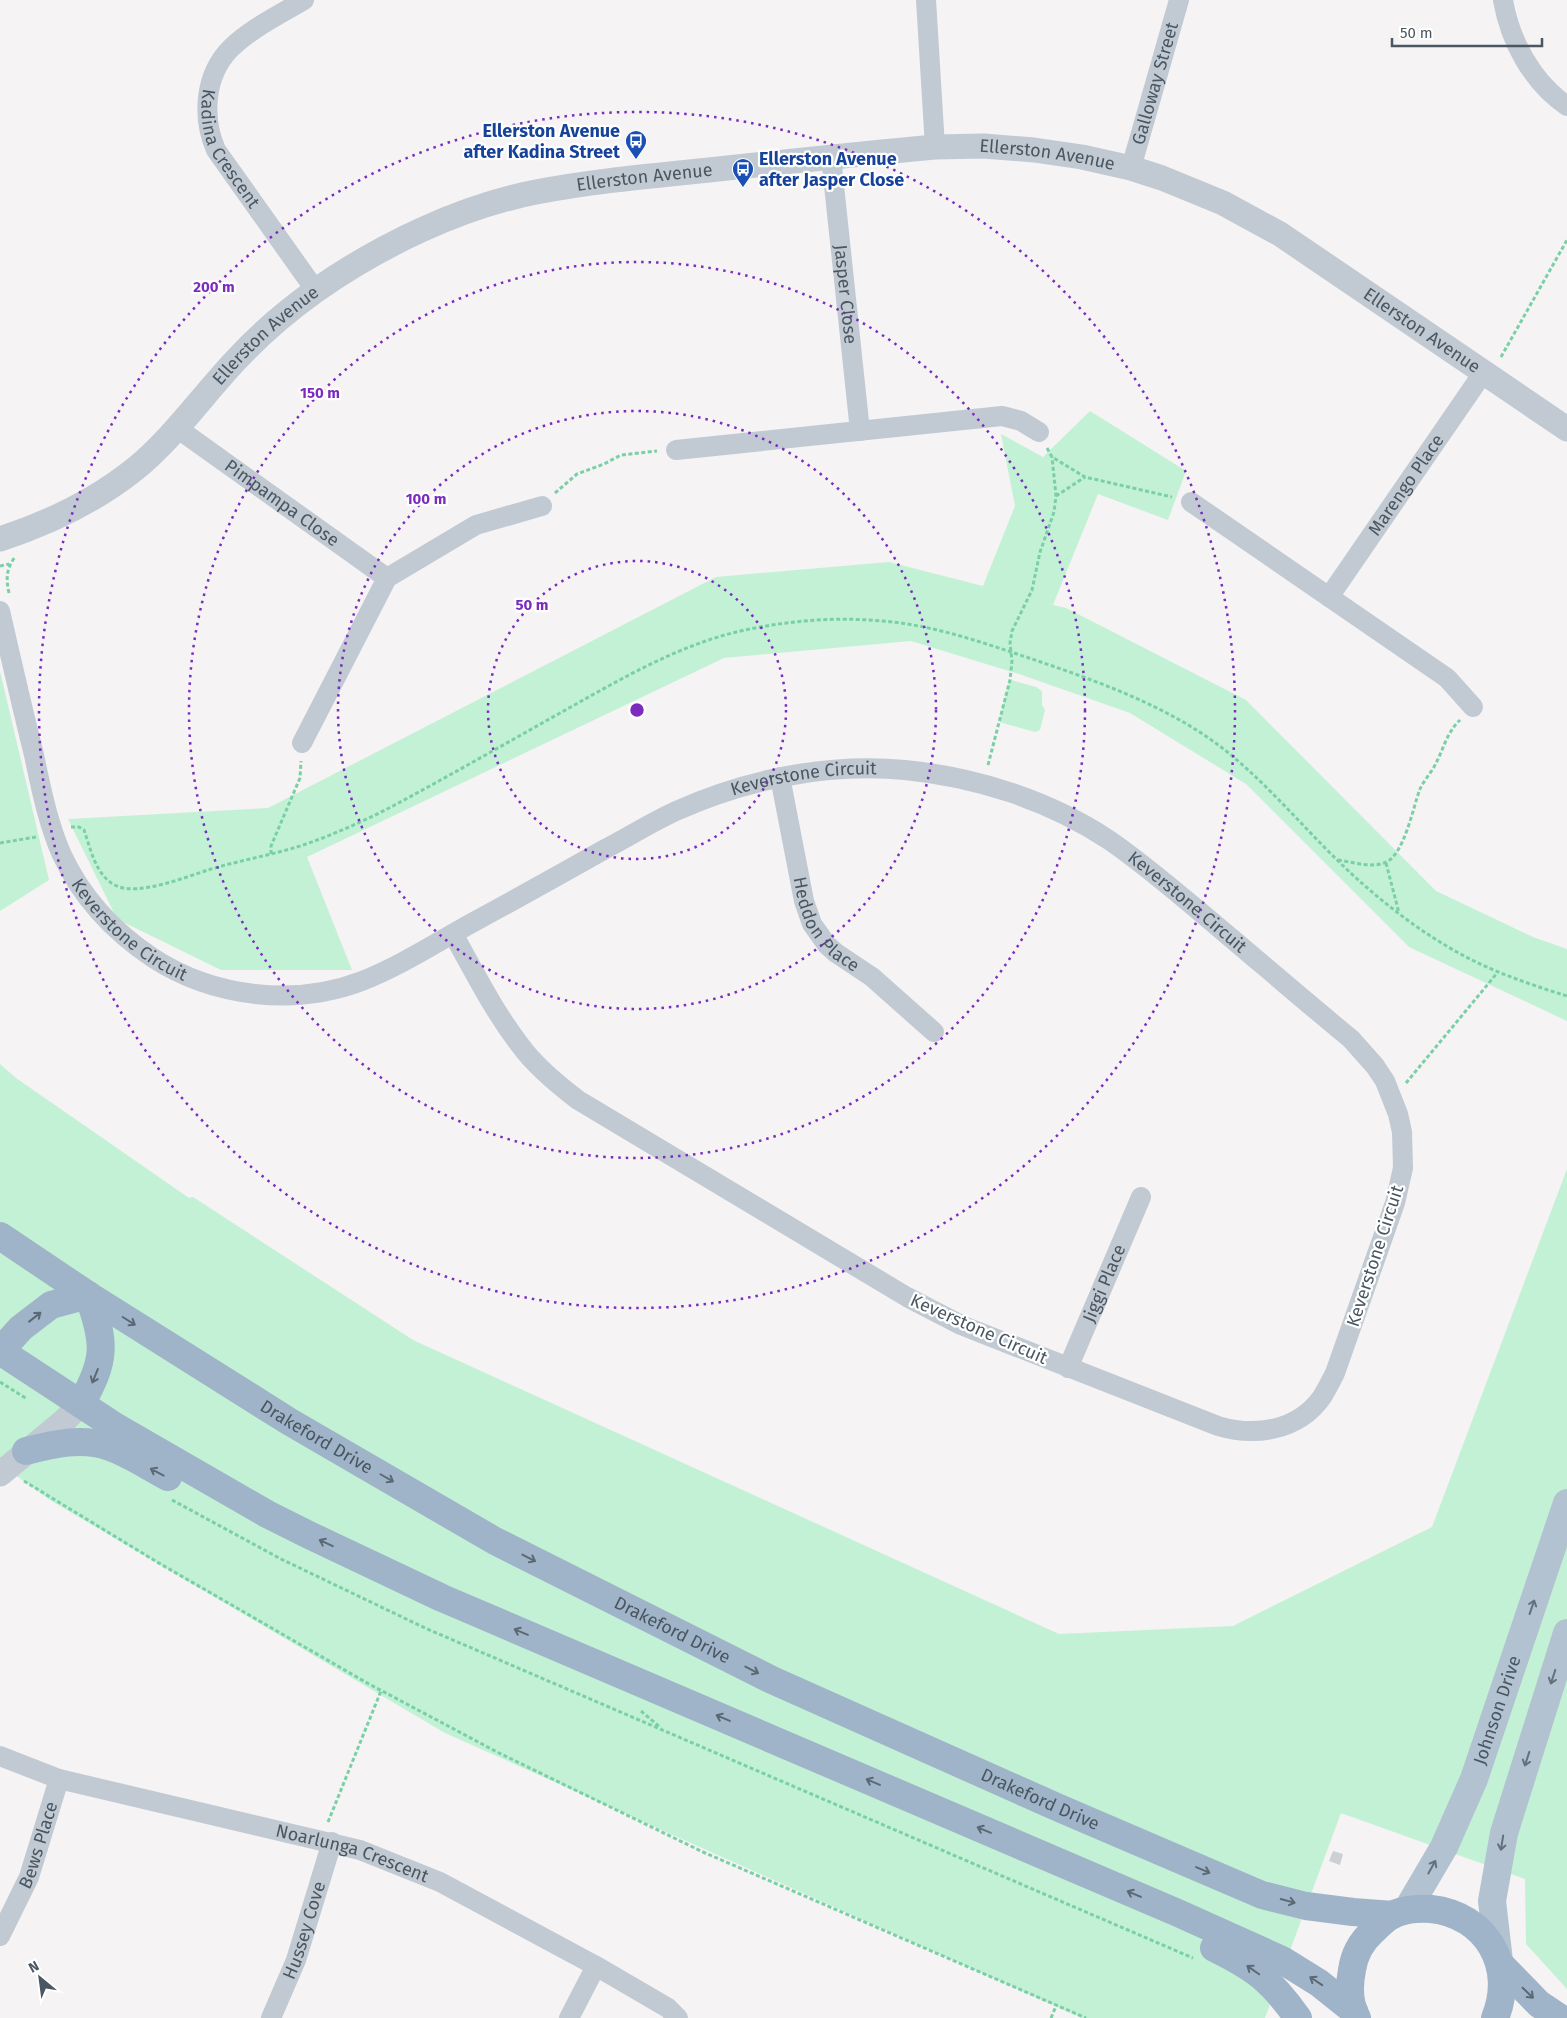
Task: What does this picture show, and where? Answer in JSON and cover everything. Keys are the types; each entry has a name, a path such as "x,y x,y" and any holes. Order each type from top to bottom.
{"highway":[{"name":"Drakeford Drive","path":"0,1236 88,1295 290,1422 495,1541 772,1680 1262,1895 1306,1906 1353,1912 1400,1912 1421,1908 1446,1911 1469,1922 1487,1939 1499,1963"},
{"path":"80,1404 98,1370 101,1354 99,1330 88,1295 51,1304 21,1328 0,1351 80,1404 267,1514 442,1598 1178,1913 1282,1960 1319,1983 1356,2015"},
{"path":"26,1451 57,1442 85,1442 110,1446 211,1501 267,1514"},
{"path":"1356,2015 1349,1987 1353,1962 1364,1939 1400,1912"},
{"path":"1178,1913 1194,1938 1243,1962 1265,1978 1282,1996 1298,2018"},
{"path":"1494,2018 1500,2005 1502,1984 1499,1963"},
{"path":"1499,1963 1539,2004 1560,2018"}],"main road":[{"name":"Johnson Drive","path":"1400,1912 1444,1847 1474,1778 1567,1503"},
{"path":"1499,1963 1492,1901 1504,1833 1567,1633"}],"street":[{"name":"Kadina Crescent","path":"304,0 250,33 229,50 214,73 210,85 206,112 211,138 216,150 316,291"},
{"path":"926,0 935,147"},
{"name":"Galloway Street","path":"1131,168 1179,0"},
{"path":"1503,0 1506,19 1521,55 1544,86 1567,106"},
{"name":"Ellerston Avenue","path":"0,539 38,527 89,501 136,468 177,428 238,358 288,312 316,291 374,254 436,224 501,201 534,192 602,181 935,147 984,146 1034,150 1082,157 1131,168 1162,178 1223,203 1280,234 1567,428"},
{"name":"Jasper Close","path":"831,157 860,431"},
{"name":"Marengo Place","path":"1329,597 1486,375"},
{"path":"676,450 1002,416 1021,421 1039,432"},
{"name":"Pimpampa Close","path":"177,428 387,578"},
{"path":"1191,502 1447,678 1473,707"},
{"path":"302,743 387,578 476,525 542,506"},
{"name":"Keverstone Circuit","path":"0,610 47,811 62,854 84,894 131,944 169,968 190,978 225,988 256,994 302,994 321,992 360,982 396,965 674,812 726,791 780,777 841,769 903,770 964,779 1052,808 1106,838 1156,875 1350,1039 1375,1066 1390,1093 1402,1132 1403,1168 1395,1203 1335,1373 1322,1397 1302,1417 1276,1429 1263,1432 1235,1431 1209,1423 961,1325 907,1297 578,1100 557,1084 520,1046 491,1003 453,934"},
{"name":"Heddon Place","path":"780,777 804,900 812,924 836,953 872,977 934,1032"},
{"name":"Jiggi Place","path":"1068,1368 1141,1197"},
{"path":"11,1477 26,1451 63,1422 80,1404"},
{"name":"Noarlunga Crescent","path":"0,1756 59,1779 360,1850 440,1882 596,1966 668,2008 678,2018"},
{"name":"Bews Place","path":"0,1936 29,1877 59,1779"},
{"name":"Hussey Cove","path":"271,2018 296,1960 327,1841"},
{"path":"569,2018 596,1966"}],"path":[{"path":"1486,375 1567,240"},
{"path":"982,784 1010,680 1012,661 1010,643 1012,631 1032,590 1040,552 1054,512 1056,496 1052,457 1039,432"},
{"path":"542,506 567,481 577,474 604,464 620,455 676,450"},
{"path":"1052,457 1085,477 1154,491 1191,502"},
{"path":"1056,496 1085,477"},
{"path":"0,566 10,564"},
{"path":"1337,860 1368,864 1386,863 1395,853 1406,834 1421,788 1436,764 1450,732 1473,707"},
{"path":"271,854 271,846 300,778 302,743"},
{"path":"1386,863 1399,913"},
{"path":"1390,1093 1407,1082 1498,972"},
{"path":"11,1477 381,1691 499,1753 702,1852 1086,2018"},
{"path":"171,1500 282,1559 425,1628 1197,1960"},
{"path":"327,1841 381,1691"},
{"path":"1051,2018 1056,2006"}],"green space":[{"path":"1090,411 1186,471 1168,520 1098,494 1053,605 1066,608 1246,700 1436,891 1533,937 1567,949 1567,1021 1409,947 1246,784 1130,713 1019,674 911,641 724,658 307,857 352,970 221,970 117,919 68,819 268,808 716,577 889,562 983,586 1015,506 1001,434 1043,457"},
{"path":"0,671 49,880 0,911"},
{"path":"1009,681 1036,687 1042,691 1042,705 1045,710 1040,730 1035,732 999,722"},
{"path":"0,1064 16,1078 189,1198 193,1197 413,1340 1059,1634 1233,1626 1432,1527 1567,1169 1567,1989 1526,1944 1525,1879 1341,1813 1265,2018 1082,2018 445,1733 50,1500 0,1464"}],"building":[{"path":"1333,1851 1343,1854 1340,1865 1329,1861"}],"place":[{"name":"Ellerston Avenue after Kadina Street","path":"636,160"},
{"name":"Ellerston Avenue after Jasper Close","path":"743,188"}]}
